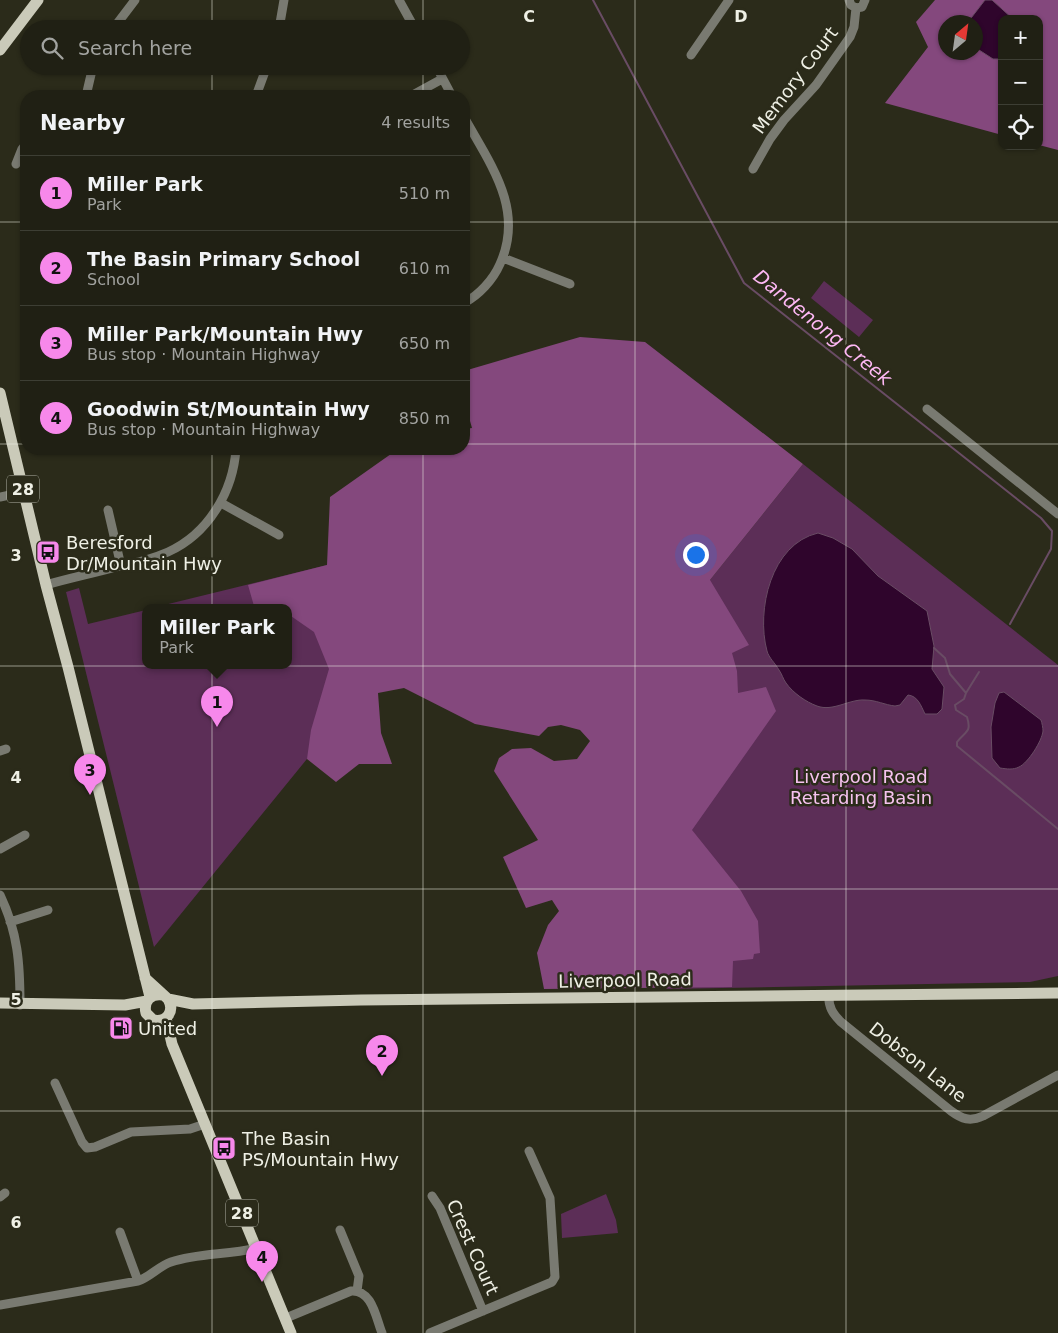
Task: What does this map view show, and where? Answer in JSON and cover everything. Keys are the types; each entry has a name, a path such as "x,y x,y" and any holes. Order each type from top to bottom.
{"main road":[{"path":"23,20 38,0"},
{"path":"0,50 20,24"},
{"name":"28","path":"0,393 46,586 145,978 148,999 145,1008 146,1013"},
{"path":"145,978 165,997"},
{"name":"Liverpool Road","path":"165,997 192,1004 361,1000 1058,993"},
{"path":"129,1005 154,995 165,997"},
{"name":"28","path":"165,997 171,1009 164,1018 172,1044 292,1333"},
{"path":"0,1003 129,1005 146,1013 148,1017 164,1018"},
{"name":"Liverpool Road","path":"164,1018 192,1004"}],"street":[{"path":"121,20 135,0"},
{"path":"281,20 284,0"},
{"path":"400,0 410,20"},
{"path":"690,55 729,0"},
{"path":"849,0 851,5 856,8 862,7 865,0"},
{"name":"Memory Court","path":"752,169 775,133 816,85 850,37 854,27 856,8"},
{"path":"87,90 91,75"},
{"path":"258,90 263,75"},
{"path":"440,75 448,90"},
{"path":"422,90 442,79"},
{"path":"470,128 496,175 505,196 509,223 507,245 498,268 486,284 470,298"},
{"path":"16,164 20,154"},
{"path":"503,258 570,284"},
{"path":"927,410 1058,514"},
{"path":"46,586 146,560 169,552 193,536 221,503 230,483 236,455"},
{"path":"0,496 24,492"},
{"path":"221,503 279,535"},
{"path":"108,510 121,566"},
{"path":"0,849 25,835"},
{"path":"0,895 17,944 20,965 20,1004"},
{"path":"10,922 48,910"},
{"name":"Dobson Lane","path":"829,995 828,1002 831,1011 841,1022 951,1111 963,1118 975,1120 1058,1075"},
{"path":"55,1083 82,1142 88,1148 96,1147 131,1132 190,1129 205,1124"},
{"path":"430,1333 552,1282 555,1277 550,1198 529,1151"},
{"name":"Crest Court","path":"432,1196 440,1208 483,1311"},
{"path":"340,1230 359,1276 357,1291"},
{"path":"120,1232 138,1281"},
{"path":"0,1305 138,1281 172,1262 256,1248"},
{"path":"286,1318 351,1291 357,1291 364,1293 368,1298 382,1333"}],"green space":[{"path":"824,281 873,320 859,337 811,298"},
{"name":"Liverpool Road Retarding Basin","path":"803,464 1058,665 1058,976 1030,982 667,989 581,908 710,580"},
{"path":"327,565 359,695 154,947 66,592 79,588 88,624 142,611 142,669 292,669 292,604 168,604"},
{"path":"606,1194 616,1220 618,1233 562,1238 561,1214"}],"shaded area":[{"path":"935,0 1058,0 1058,150 1043,146 1043,15 998,15 998,134 885,103 928,47 916,22"},
{"path":"985,0 992,0 1009,15 998,15 998,59 993,59 983,53 983,15 973,15"},
{"path":"580,337 645,342 803,464 710,580 749,645 732,653 737,671 738,693 766,687 776,711 692,830 741,891 758,921 760,953 754,954 753,959 733,961 732,987 544,989 537,953 548,925 559,911 552,900 526,908 503,857 538,840 494,771 499,758 512,749 531,748 554,761 577,759 590,741 580,730 561,725 548,727 539,736 475,724 404,688 378,693 381,733 392,764 359,764 336,782 307,759 311,730 329,669 314,632 292,617 292,604 253,604 248,585 327,565 330,497 390,455 470,455 470,428 472,428 470,421 470,369"},
{"path":"818,533 833,538 852,549 878,576 927,611 934,646 932,669 944,687 942,709 937,714 925,714 917,699 908,695 900,705 895,706 859,700 829,707 817,706 800,697 785,681 767,651 764,635 766,599 778,564 789,550 802,540"},
{"path":"1004,692 1041,720 1043,728 1042,735 1034,751 1023,765 1012,769 1000,768 992,758 991,727 995,703 999,693"}],"waterway":[{"name":"Dandenong Creek","path":"593,0 744,283 1041,518 1052,531 1051,549 1010,624"},
{"path":"934,648 945,658 950,674 966,693"},
{"name":"Dandenong Creek","path":"979,672 964,699 955,705 956,710 967,717 969,726 957,742 957,746 1058,829"}],"place":[{"name":"Beresford Dr/Mountain Hwy","path":"48,552"},
{"name":"Miller Park","path":"217,727"},
{"name":"Miller Park/Mountain Hwy","path":"90,795"},
{"name":"United","path":"121,1028"},
{"name":"The Basin Primary School","path":"382,1076"},
{"name":"The Basin PS/Mountain Hwy","path":"224,1148"},
{"name":"Goodwin St/Mountain Hwy","path":"262,1282"}]}
